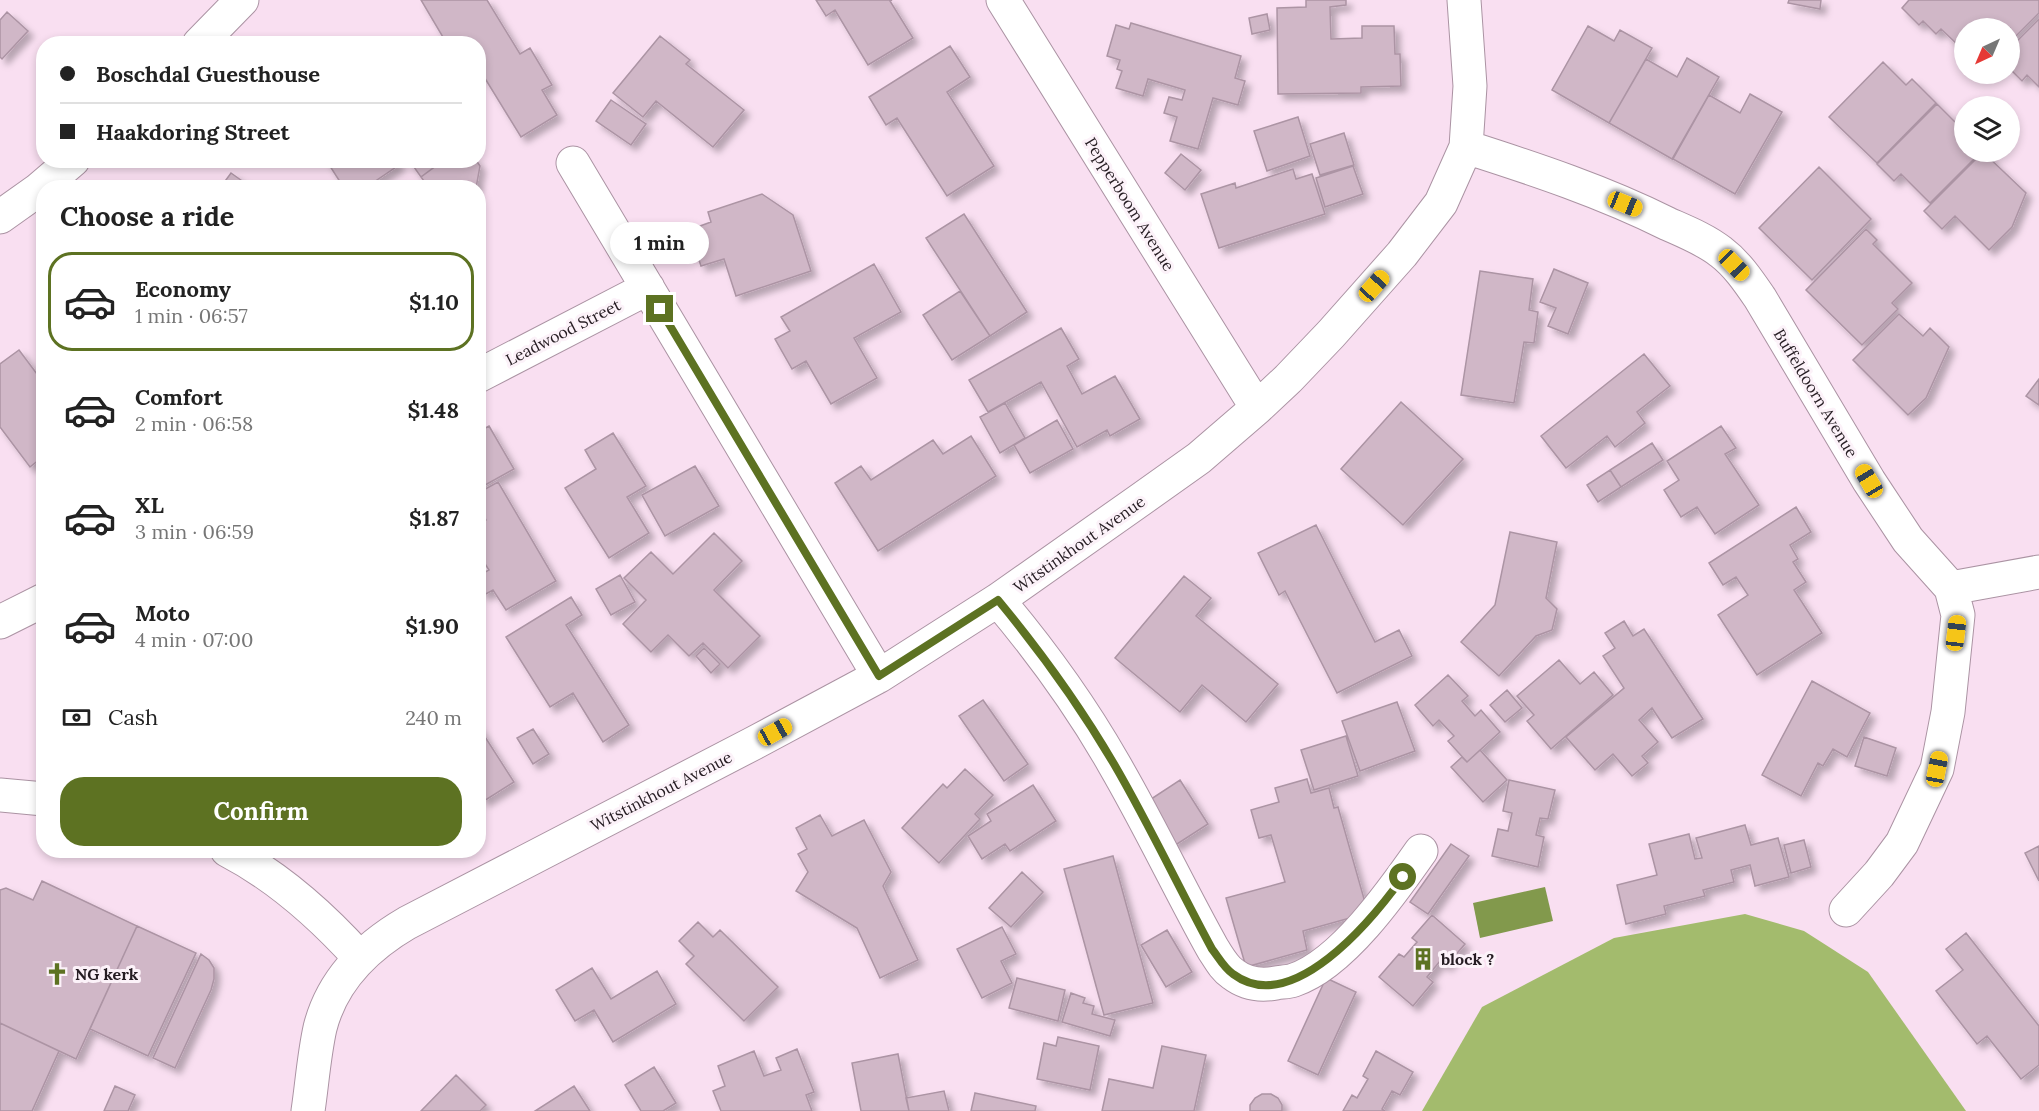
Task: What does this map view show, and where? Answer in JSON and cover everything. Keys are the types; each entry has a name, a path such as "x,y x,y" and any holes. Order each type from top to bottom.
{"street":[{"path":"207,36 242,0"},
{"name":"Pepperboom Avenue","path":"1003,0 1257,408"},
{"name":"Witstinkhout Avenue","path":"308,1111 320,1027 328,1005 341,981 359,957 381,938 879,676 998,600 1199,458 1288,379 1402,255 1440,203 1466,147 1470,86 1464,0"},
{"name":"Buffeldoorn Avenue","path":"1466,147 1540,170 1646,213 1721,252 1746,278 1760,298 1869,481 1908,540 1951,588 1958,615 1948,712 1937,769 1902,843 1846,910"},
{"path":"573,163 879,676"},
{"path":"50,180 64,168"},
{"path":"0,217 36,191"},
{"name":"Leadwood Street","path":"486,372 648,288"},
{"path":"1951,588 2039,572"},
{"path":"998,600 1040,650 1092,729 1132,796 1212,949 1226,969 1239,978 1260,985 1294,980 1318,968 1343,947 1369,918 1393,890 1421,850"},
{"path":"0,622 36,604"},
{"path":"0,795 36,798"},
{"path":"241,858 280,883 342,938 359,957"}],"shaded area":[{"path":"1545,887 1553,921 1480,938 1473,903"},
{"path":"1745,914 1804,931 1868,972 1966,1111 1422,1111 1482,1007 1614,938"}],"building":[{"path":"421,0 487,0 520,54 530,48 552,85 542,90 557,115 521,137 486,80 486,36 442,36"},
{"path":"816,0 892,0 890,1 913,38 868,65 835,10 826,16"},
{"path":"1306,0 1346,0 1346,5 1330,7 1331,39 1362,38 1362,26 1394,26 1395,54 1400,54 1401,86 1361,87 1361,93 1278,94 1277,8 1306,7"},
{"path":"1789,0 1821,0 1820,9 1788,3"},
{"path":"1909,0 2039,0 2039,13 2020,32 2020,18 1954,18 1954,41 1941,29 1936,34 1923,21 1919,25 1902,8"},
{"path":"7,12 28,31 2,59 0,57 0,20"},
{"path":"1267,14 1270,30 1252,34 1249,18"},
{"path":"2039,19 2039,87 2027,75 2022,81 2020,79 2020,38"},
{"path":"1131,23 1241,56 1235,78 1245,81 1238,105 1213,98 1198,149 1170,141 1177,117 1164,113 1169,97 1182,100 1185,90 1148,79 1143,96 1116,88 1122,71 1117,69 1120,60 1107,56 1116,25 1129,29"},
{"path":"1588,26 1614,41 1620,30 1652,48 1609,123 1552,90"},
{"path":"660,36 690,60 686,64 744,110 713,147 656,101 643,117 613,93"},
{"path":"950,46 970,77 947,92 994,166 947,196 897,118 886,125 869,97"},
{"path":"1687,58 1719,77 1672,159 1609,123 1646,59 1677,77"},
{"path":"1883,62 1906,85 1912,79 1936,103 1877,163 1829,117"},
{"path":"1750,94 1782,112 1735,194 1673,159 1709,95 1740,113"},
{"path":"611,100 646,124 631,145 596,121"},
{"path":"1937,104 1954,121 1954,162 1971,162 1930,203 1901,174 1894,181 1877,164"},
{"path":"1298,117 1310,156 1267,171 1254,131"},
{"path":"1344,133 1354,165 1320,175 1310,144"},
{"path":"1181,154 1201,170 1185,190 1165,173"},
{"path":"1973,162 1993,162 2026,193 2012,227 1989,250 1955,216 1942,229 1924,211"},
{"path":"1353,166 1363,194 1325,207 1316,178"},
{"path":"1819,167 1871,219 1812,280 1759,228"},
{"path":"331,168 395,168 377,180 339,180"},
{"path":"415,168 433,168 421,177"},
{"path":"433,168 480,168 477,180 423,180 421,177"},
{"path":"1293,169 1296,179 1312,174 1325,214 1219,248 1201,194 1235,183 1236,188"},
{"path":"231,173 241,180 226,180"},
{"path":"762,194 793,215 811,271 736,296 724,259 701,266 689,230 711,222 708,212"},
{"path":"964,214 1027,312 990,336 926,238"},
{"path":"1866,229 1877,240 1873,244 1912,283 1892,303 1898,309 1862,345 1806,290"},
{"path":"874,264 901,312 854,338 877,378 831,404 806,361 792,369 775,339 790,331 781,317"},
{"path":"1554,269 1588,283 1568,334 1548,326 1556,308 1540,302"},
{"path":"1480,271 1533,279 1529,310 1538,312 1534,343 1524,342 1514,403 1461,395"},
{"path":"960,291 990,336 952,360 923,315"},
{"path":"1899,314 1923,336 1930,328 1949,347 1926,398 1908,415 1853,360"},
{"path":"1061,328 1079,359 1067,366 1082,394 1115,376 1140,419 1110,436 1107,430 1077,447 1041,382 988,412 969,380"},
{"path":"19,350 36,373 36,462 30,467 0,427 0,364"},
{"path":"1644,354 1670,386 1637,412 1645,423 1615,447 1607,436 1566,468 1541,436"},
{"path":"2039,379 2039,405 2026,396"},
{"path":"1401,402 1463,459 1403,525 1341,469"},
{"path":"1005,403 1025,438 1000,453 980,417"},
{"path":"1057,420 1073,449 1030,473 1014,445"},
{"path":"489,426 514,469 486,485 486,428"},
{"path":"1721,426 1736,448 1725,454 1759,505 1715,534 1697,507 1681,517 1664,490 1679,480 1667,461"},
{"path":"613,433 646,486 627,497 649,533 609,558 565,488 596,469 585,450"},
{"path":"971,436 996,476 878,551 835,483 861,466 871,480 933,440 943,454"},
{"path":"1652,443 1663,460 1621,487 1610,470"},
{"path":"695,466 719,506 665,536 642,495"},
{"path":"1610,470 1621,487 1598,502 1587,485"},
{"path":"498,482 556,581 506,610 493,590 486,594 486,572 489,570 486,565 486,489"},
{"path":"1796,507 1811,532 1790,545 1798,559 1793,562 1806,582 1794,590 1822,633 1757,675 1718,615 1748,595 1736,577 1723,585 1709,563"},
{"path":"1316,525 1375,642 1399,630 1412,656 1337,693 1285,591 1279,595 1258,553"},
{"path":"1510,532 1557,542 1546,598 1557,609 1552,630 1536,636 1499,676 1461,642 1495,605"},
{"path":"714,533 742,561 714,590 760,636 728,668 703,643 689,656 668,635 651,652 623,624 646,600 624,578 651,552 673,574"},
{"path":"620,575 635,602 611,615 596,589"},
{"path":"1184,576 1211,598 1196,616 1278,684 1246,722 1202,685 1180,712 1115,658"},
{"path":"571,597 582,615 566,625 629,725 603,742 573,693 550,707 506,637"},
{"path":"1624,621 1633,636 1644,629 1703,719 1672,738 1652,708 1639,720 1658,742 1642,756 1648,763 1632,776 1613,754 1595,770 1566,737 1624,688 1603,656 1615,648 1605,633"},
{"path":"704,648 720,664 711,673 696,656"},
{"path":"1559,660 1580,684 1594,672 1613,695 1551,749 1527,721 1534,715 1517,696"},
{"path":"1448,675 1468,696 1462,701 1475,716 1481,710 1500,732 1467,762 1448,741 1454,736 1439,720 1433,726 1415,705"},
{"path":"1812,681 1870,713 1847,757 1833,749 1823,766 1818,763 1801,796 1762,775"},
{"path":"1507,690 1522,708 1505,722 1490,705"},
{"path":"983,700 1028,764 1004,781 959,716"},
{"path":"1397,702 1415,751 1360,771 1342,721"},
{"path":"533,729 549,754 533,764 517,738"},
{"path":"1346,736 1358,776 1314,790 1301,750"},
{"path":"1864,737 1896,748 1887,776 1855,766"},
{"path":"486,738 514,782 486,800"},
{"path":"1480,750 1507,780 1483,802 1451,767 1462,757 1467,762"},
{"path":"965,769 993,795 975,814 980,819 939,863 902,828 943,784 947,788"},
{"path":"1307,779 1311,793 1329,788 1334,808 1338,807 1368,913 1303,931 1307,950 1246,967 1226,898 1285,882 1271,835 1259,838 1251,810 1279,802 1275,788"},
{"path":"1180,780 1208,824 1174,846 1145,803"},
{"path":"1509,780 1555,790 1548,819 1540,818 1536,835 1544,837 1538,867 1492,856 1498,829 1508,831 1512,813 1503,811"},
{"path":"1033,785 1056,821 1010,851 1005,844 982,859 968,836 991,821 987,814"},
{"path":"820,815 832,836 864,820 891,872 883,886 918,960 880,978 857,928 796,891 808,872 798,854 807,849 796,828"},
{"path":"1745,825 1751,845 1778,838 1789,877 1755,886 1750,865 1731,870 1734,882 1703,890 1705,896 1664,906 1666,914 1626,924 1617,885 1657,875 1649,844 1689,834 1695,859 1702,858 1696,838"},
{"path":"1804,840 1811,867 1791,873 1784,845"},
{"path":"1451,844 1469,856 1428,914 1410,902"},
{"path":"2039,846 2039,881 2025,853"},
{"path":"1113,856 1153,1003 1104,1015 1064,869"},
{"path":"1022,872 1043,892 1011,927 989,908"},
{"name":"NG kerk","path":"42,881 137,926 76,1059 0,1023 0,890 6,888 33,900"},
{"name":"block ?","path":"1432,915 1465,944 1446,966 1440,961 1427,977 1433,982 1413,1006 1379,977 1399,954 1404,957 1417,942 1412,938"},
{"path":"698,922 713,937 720,930 778,987 744,1021 686,964 694,956 679,941"},
{"path":"137,926 196,953 148,1056 90,1029"},
{"path":"1002,927 1016,954 1001,961 1012,983 982,998 957,949"},
{"path":"1167,930 1192,972 1166,987 1141,945"},
{"path":"1966,933 2039,1026 2039,1065 2021,1079 1987,1036 1977,1044 1936,991 1963,970 1946,949"},
{"path":"201,954 214,968 214,979 175,1068 153,1058"},
{"path":"592,968 611,999 657,971 676,1004 613,1042 594,1010 575,1021 556,990"},
{"path":"1017,978 1065,990 1058,1021 1009,1008"},
{"path":"1326,978 1356,992 1318,1075 1288,1061"},
{"path":"1071,993 1085,998 1083,1003 1094,1006 1092,1014 1115,1020 1110,1036 1062,1022"},
{"path":"0,1023 59,1051 32,1111 0,1111"},
{"path":"1058,1037 1099,1046 1090,1090 1037,1079 1044,1043 1056,1046"},
{"path":"1162,1046 1206,1055 1194,1111 1102,1111 1109,1079 1153,1088"},
{"path":"797,1049 814,1092 806,1095 812,1111 721,1111 713,1091 725,1086 718,1066 754,1051 764,1076 781,1070 776,1058"},
{"path":"1376,1051 1413,1072 1400,1095 1392,1091 1382,1109 1385,1111 1343,1111 1352,1095 1357,1098 1368,1079 1363,1076"},
{"path":"898,1054 909,1111 861,1111 852,1063"},
{"path":"654,1067 676,1103 663,1111 641,1111 625,1085"},
{"path":"456,1075 486,1105 480,1111 421,1111"},
{"path":"115,1086 135,1095 128,1111 104,1111"},
{"path":"574,1086 590,1111 535,1111"},
{"path":"944,1091 949,1111 909,1111 906,1098"},
{"path":"975,1093 1036,1106 1035,1111 971,1111"},
{"path":"1262,1094 1271,1094 1278,1098 1282,1111 1250,1111 1250,1105"}],"place":[{"name":"block ?","path":"1423,959"},
{"name":"NG kerk","path":"57,974"}],"route":[{"path":"660,309 879,676 998,600 1040,650 1113,762 1212,949 1233,975 1260,985 1294,980 1318,968 1343,947 1403,877"}]}
